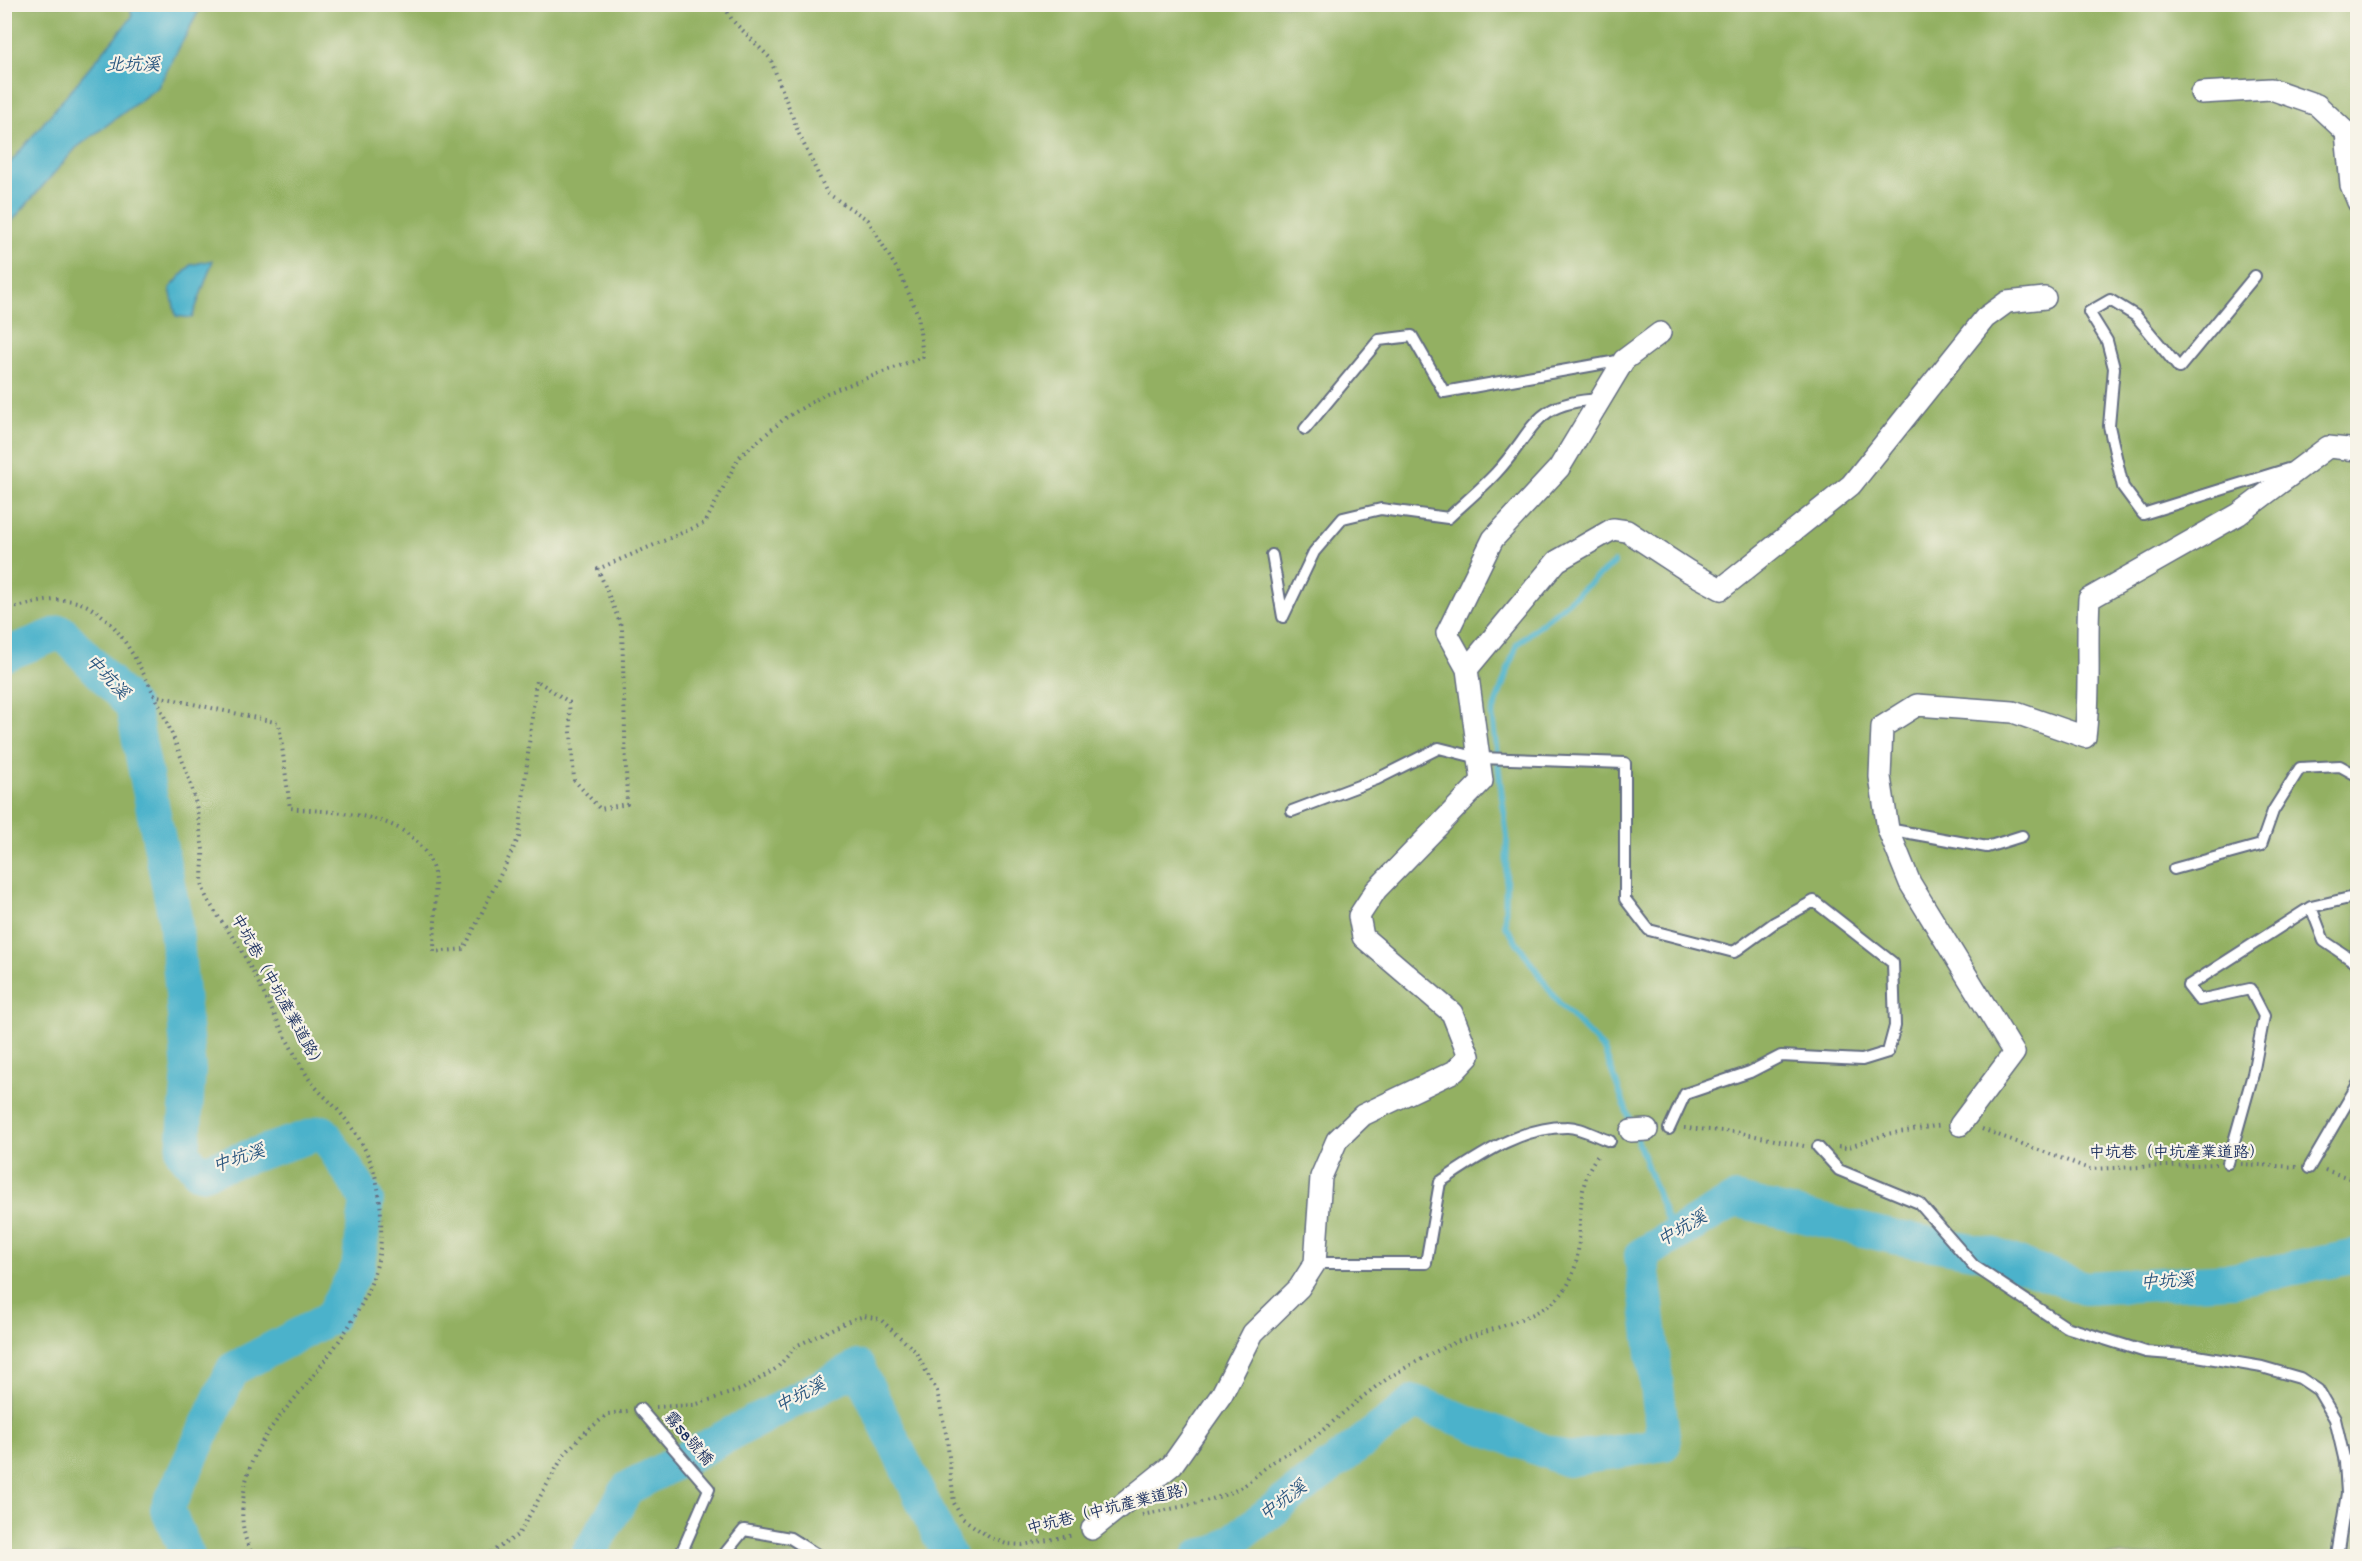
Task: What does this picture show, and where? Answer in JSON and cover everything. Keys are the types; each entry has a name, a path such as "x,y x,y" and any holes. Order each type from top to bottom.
{"street":[{"path":"2201,93 2271,89 2317,105 2346,132 2351,185 2358,202"},
{"path":"1467,669 1557,561 1613,529 1627,531 1688,572 1721,589 1851,485 1986,318 2007,302 2045,298"},
{"path":"1092,1529 1173,1465 1222,1394 1253,1333 1299,1288 1315,1263 1321,1177 1337,1140 1364,1115 1455,1071 1469,1056 1452,1013 1364,937 1359,916 1376,890 1482,781 1481,758 1467,669 1447,633 1493,539 1559,468 1623,360 1660,333"},
{"path":"1960,1125 2014,1053 1910,884 1888,829 1880,777 1882,727 1917,705 2013,712 2085,737 2090,698 2087,636 2089,599 2239,514 2328,447 2358,450"}],"lane":[{"path":"2255,276 2179,368 2136,316 2110,300 2089,312 2107,341 2114,368 2109,426 2123,487 2143,514 2308,462"},
{"path":"1305,429 1379,339 1412,336 1444,392 1623,360"},
{"path":"1272,555 1283,617 1314,552 1343,518 1381,509 1448,518 1497,473 1538,417 1571,401 1600,399"},
{"path":"1292,811 1377,779 1439,748 1481,758 1625,762 1625,900 1649,930 1734,952 1774,923 1814,901 1893,963 1895,1026 1888,1052 1862,1060 1781,1056 1750,1072 1685,1094 1669,1129"},
{"path":"2174,869 2261,845 2273,811 2300,768 2340,766 2358,776"},
{"path":"1888,829 1987,847 2022,836"},
{"path":"2228,1163 2253,1074 2264,1016 2250,989 2199,1000 2188,986 2311,906 2358,896"},
{"path":"2311,906 2324,941 2358,964"},
{"path":"2309,1168 2358,1084"},
{"path":"1315,1263 1426,1263 1440,1182 1486,1151 1522,1135 1567,1126 1610,1141"},
{"path":"1818,1146 1839,1170 1919,1203 1974,1266 2066,1327 2146,1352 2197,1356 2262,1367 2300,1378 2318,1390 2335,1419 2345,1462 2348,1493 2337,1557"},
{"name":"霧58號橋","path":"640,1410 710,1489 680,1557"},
{"path":"723,1557 744,1530 790,1538 819,1557"}],"path":[{"path":"153,695 279,723 290,808 372,817 408,833 421,844 434,871 434,952 464,949 519,837 536,680 569,702 574,780 600,809 627,804 622,628 598,569 705,524 739,457 784,419 827,393 923,357 918,315 901,276 868,219 827,193 799,134 770,58 732,20 723,4"},
{"name":"中坑巷（中坑產業道路）","path":"4,610 48,600 68,599 90,606 114,627 153,695 186,768 196,805 203,850 204,891 241,950 308,1078 339,1111 375,1167 381,1201 381,1240 378,1262 363,1302 316,1372 274,1420 252,1460 245,1480 241,1517 254,1557"},
{"name":"中坑巷（中坑產業道路）","path":"1669,1129 1736,1132 1800,1146 1846,1148 1887,1134 1932,1125 1970,1125 2004,1135 2048,1155 2090,1169 2228,1163 2332,1170 2358,1181"},
{"name":"中坑巷（中坑產業道路）","path":"1138,1515 1192,1504 1239,1489 1273,1462 1315,1437 1377,1386 1415,1362 1462,1339 1538,1312 1558,1299 1571,1280 1579,1258 1579,1222 1590,1163 1610,1141"},
{"name":"中坑巷（中坑產業道路）","path":"485,1557 518,1535 564,1455 583,1434 608,1414 694,1405 743,1389 777,1368 796,1346 864,1316 880,1319 915,1351 937,1391 946,1438 954,1503 962,1518 988,1537 1006,1544 1022,1545 1066,1537 1092,1529"}],"green space":[{"path":"5,5 2357,5 2357,1556 5,1556"}],"water":[{"name":"北坑溪","path":"130,5 202,5 158,87 76,148 5,229 5,169 132,17"},
{"path":"213,260 192,318 176,316 170,288 191,265"}],"waterway":[{"path":"1614,563 1517,644 1492,715 1507,837 1505,925 1558,1002 1604,1050 1673,1236"},
{"name":"中坑溪","path":"4,655 62,632 132,706 175,918 189,1070 183,1153 200,1173 323,1132 367,1200 358,1268 330,1318 233,1369 167,1509 188,1556"},
{"name":"中坑溪","path":"1199,1556 1218,1552 1415,1402 1568,1460 1664,1444 1641,1255 1735,1200 1893,1237 1995,1255 2084,1288 2232,1280 2358,1256"},
{"name":"中坑溪","path":"587,1556 628,1488 858,1367 949,1556"}]}
